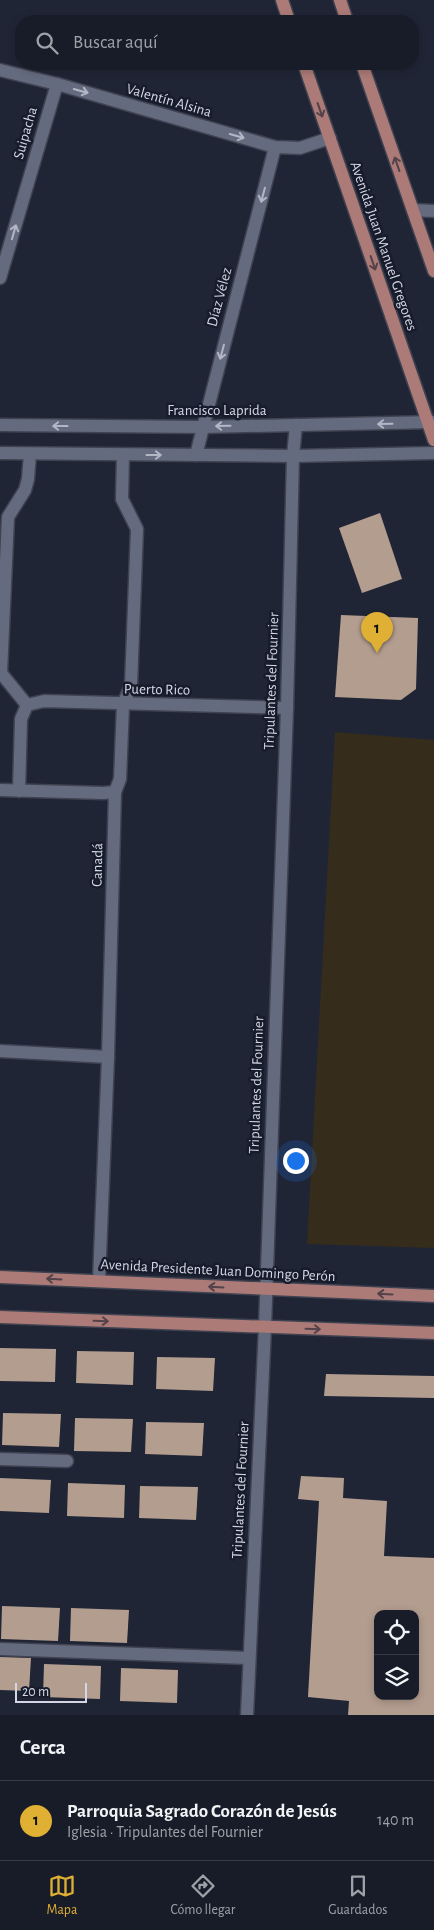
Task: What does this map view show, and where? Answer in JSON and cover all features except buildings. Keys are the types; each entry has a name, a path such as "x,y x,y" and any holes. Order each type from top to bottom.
{"main road":[{"path":"282,0 287,15"},
{"path":"340,0 345,15"},
{"name":"Avenida Juan Manuel Gregores","path":"306,70 431,423 434,440"},
{"path":"364,70 434,271"},
{"name":"Avenida Presidente Juan Domingo Perón","path":"0,1277 434,1296"},
{"path":"0,1316 434,1333"}],"street":[{"name":"Valentín Alsina","path":"0,70 57,84 275,147 300,148 330,138"},
{"name":"Suipacha","path":"0,278 57,84"},
{"name":"Díaz Vélez","path":"196,455 275,147"},
{"path":"413,210 434,211"},
{"name":"Francisco Laprida","path":"0,425 203,426 431,423"},
{"name":"Tripulantes del Fournier","path":"247,1715 248,1658 265,1327 286,708 292,456 296,425"},
{"path":"0,453 292,456 434,453"},
{"path":"19,792 21,719 27,705 1,673 8,517 25,490 30,454"},
{"name":"Canadá","path":"99,1281 108,1057 115,792 120,779 123,705 131,685 137,528 122,499 123,455"},
{"name":"Puerto Rico","path":"27,705 44,701 123,705 286,708"},
{"path":"0,790 19,792 115,792"},
{"path":"0,1051 108,1057"},
{"path":"0,1460 67,1462"},
{"path":"0,1650 248,1658"}],"shaded area":[{"path":"335,732 434,740 434,1248 307,1244"}],"place":[{"name":"Parroquia Sagrado Corazón de Jesús","path":"377,653"}]}
